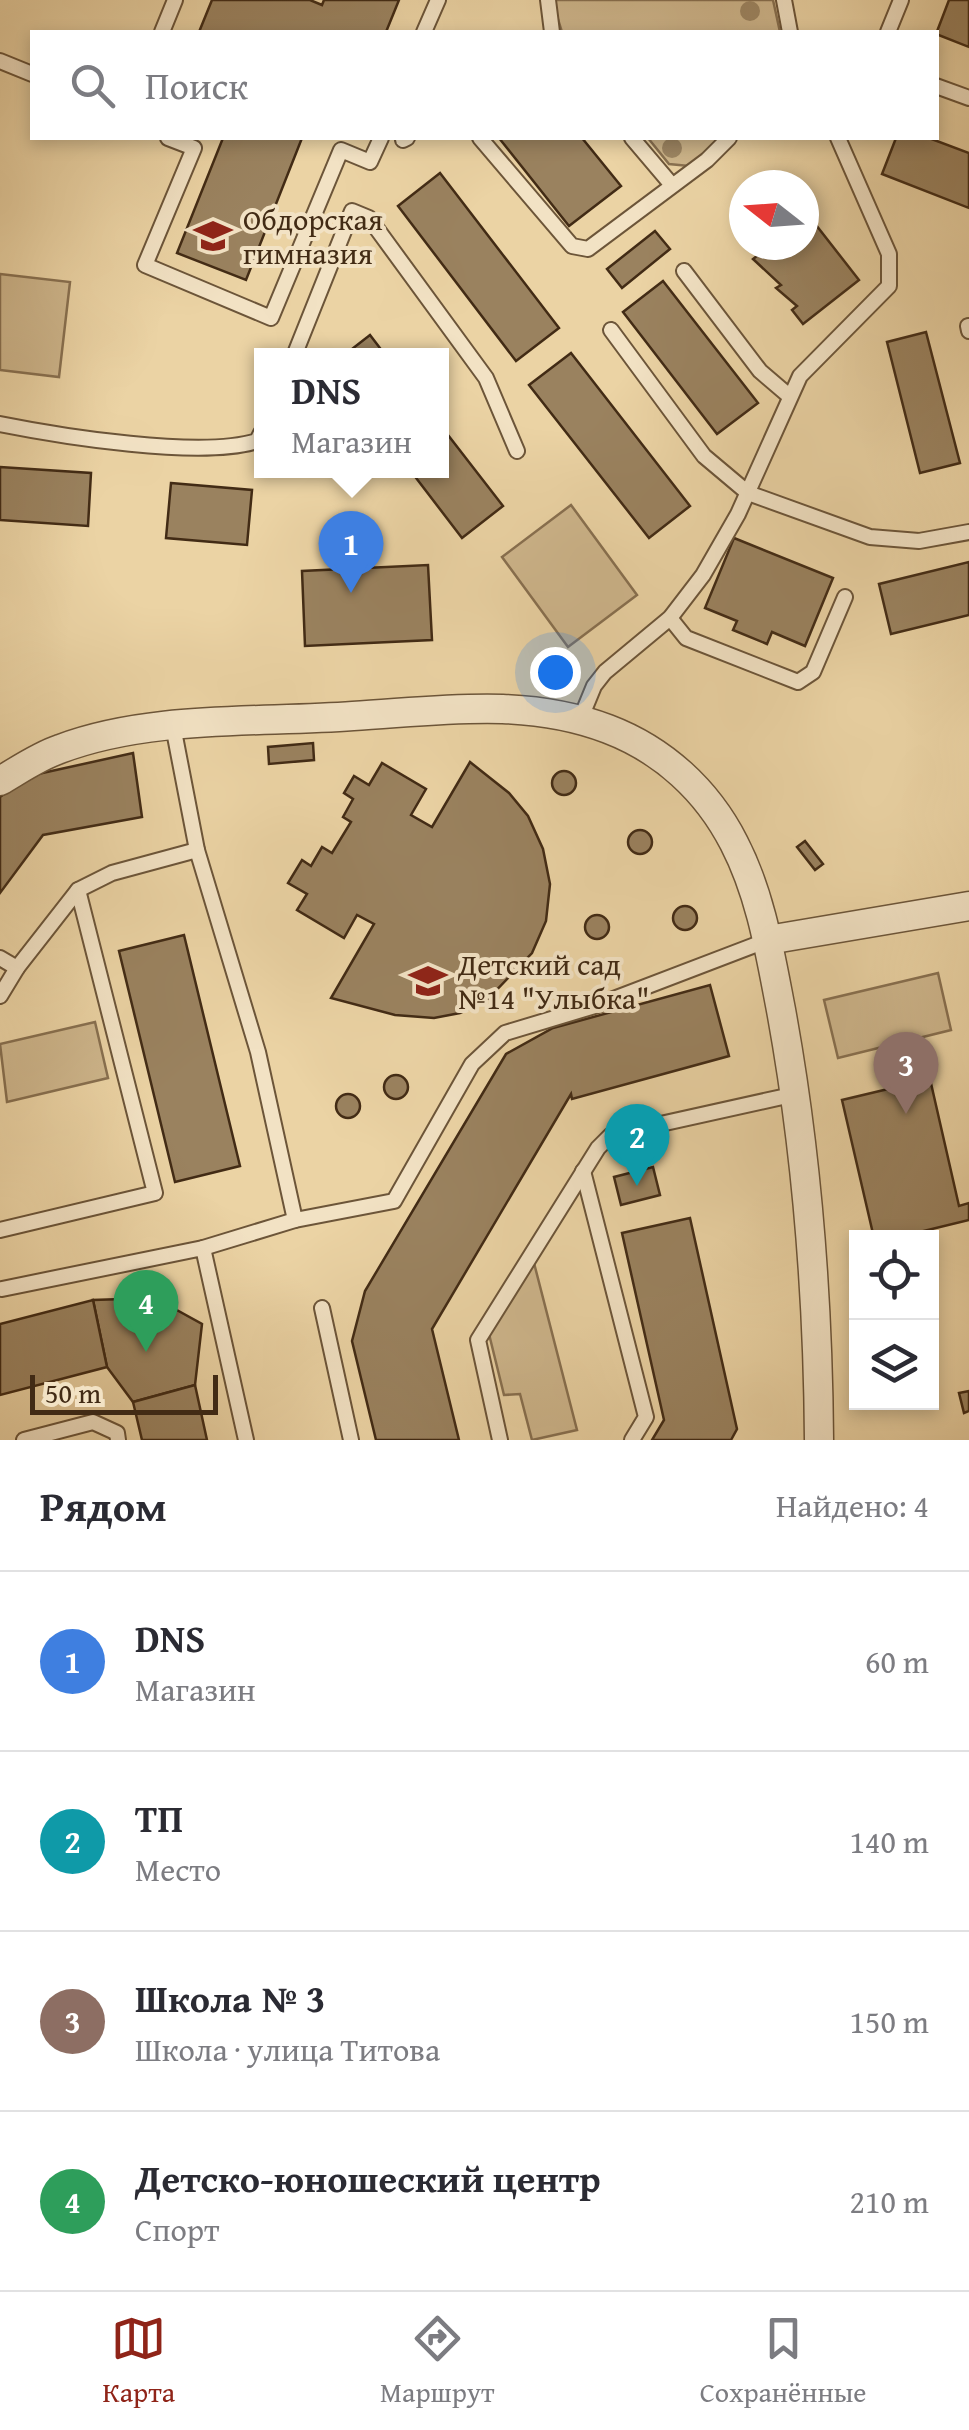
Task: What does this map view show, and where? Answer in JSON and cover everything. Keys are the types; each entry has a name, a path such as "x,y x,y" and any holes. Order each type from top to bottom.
{"street":[{"path":"0,781 59,749 174,726 504,708 580,720 654,753 702,794 735,844 768,940 796,1094 812,1253 819,1440"},
{"path":"768,940 969,906"}],"lane":[{"path":"163,30 175,0"},
{"path":"425,30 438,0"},
{"path":"548,0 552,30"},
{"path":"784,0 790,30"},
{"path":"889,30 901,0"},
{"path":"0,61 30,73"},
{"path":"939,87 969,98"},
{"path":"173,140 194,148 145,265 272,318 341,150 370,162 379,140"},
{"path":"482,140 572,246 588,248 707,160 728,140"},
{"path":"634,140 670,184"},
{"path":"580,720 594,686 605,672 670,618 703,575 748,493 788,395 814,360 889,286 889,254 839,140"},
{"path":"297,348 352,211 368,218 486,378 517,450"},
{"path":"684,271 760,370 788,395"},
{"path":"611,330 704,456 748,493 870,537 919,542 969,532"},
{"path":"0,424 188,446 238,447 254,442"},
{"path":"670,618 686,638 798,682 813,672 845,597"},
{"path":"174,726 198,850 258,1052 295,1220"},
{"path":"0,996 78,890 112,873 198,850"},
{"path":"0,1230 156,1193 78,890"},
{"path":"1,1286 203,1248 295,1220 394,1201 472,1064 505,1033 598,1005 768,940"},
{"path":"0,958 18,968"},
{"path":"500,1440 478,1340 583,1171 611,1135 796,1094"},
{"path":"583,1171 646,1417 632,1440"},
{"path":"203,1248 246,1440"},
{"path":"322,1308 352,1440"},
{"path":"24,1440 93,1422 116,1433 118,1440"}],"shaded area":[{"path":"552,0 773,0 780,30 561,30"},
{"path":"650,140 723,140 689,166 669,164"},
{"path":"0,274 70,282 59,377 0,370"},
{"path":"571,505 637,595 568,647 502,557"},
{"path":"938,973 951,1030 838,1058 824,1000"},
{"path":"95,1022 108,1078 7,1102 0,1044"},
{"path":"534,1263 577,1430 532,1440 520,1394 504,1395 489,1334"}],"building":[{"path":"212,0 310,0 322,5 324,0 399,0 387,30 200,30"},
{"path":"949,0 969,0 969,47 939,35"},
{"path":"222,140 301,140 246,280 177,253"},
{"path":"501,140 584,140 621,186 569,226"},
{"path":"895,140 934,140 969,153 969,208 882,174"},
{"path":"440,173 559,328 516,361 398,206"},
{"path":"819,229 859,280 803,324 792,310 797,306 776,288 781,285 754,260 819,260"},
{"path":"655,231 670,249 622,288 607,269"},
{"path":"663,281 758,403 717,434 623,312"},
{"path":"926,332 960,463 920,473 887,342"},
{"path":"370,335 380,348 353,348"},
{"path":"571,353 690,506 649,538 529,385"},
{"path":"449,436 503,506 462,538 416,478 449,478"},
{"path":"0,467 91,473 88,526 0,520"},
{"path":"171,483 252,490 247,545 166,538"},
{"path":"734,538 833,578 805,646 772,632 767,644 733,630 737,621 705,608"},
{"path":"969,562 969,615 891,634 879,584"},
{"path":"428,565 432,640 305,646 302,571"},
{"path":"313,743 314,760 269,764 268,747"},
{"path":"133,753 142,817 43,835 0,893 0,797 29,776"},
{"path":"470,762 509,793 528,816 543,849 550,884 546,921 532,953 486,1001 460,1013 434,1018 395,1015 331,998 374,924 357,915 344,938 297,910 307,894 288,883 302,860 311,866 322,847 332,853 351,822 343,817 353,799 344,793 354,776 369,785 382,763 426,789 411,815 432,827"},
{"path":"564,771 573,774 573,792 564,795 555,792 552,783 555,774"},
{"path":"640,830 649,833 649,851 640,854 631,851 628,842 631,833"},
{"path":"805,841 823,864 815,870 797,847"},
{"path":"685,906 694,909 694,927 685,930 676,927 673,918 676,909"},
{"path":"597,915 606,918 606,936 597,939 588,936 585,927 588,918"},
{"path":"184,935 240,1166 175,1182 119,951"},
{"path":"710,985 729,1056 572,1099 571,1094 432,1329 459,1440 376,1440 352,1341 365,1291 506,1054 553,1028"},
{"path":"396,1075 405,1078 405,1096 396,1099 387,1096 384,1087 387,1078"},
{"path":"930,1079 959,1206 969,1203 969,1220 928,1230 872,1230 842,1100"},
{"path":"348,1094 357,1097 357,1115 348,1118 339,1115 336,1106 339,1097"},
{"path":"653,1167 660,1195 621,1205 614,1177"},
{"path":"690,1218 737,1429 731,1440 652,1440 664,1420 622,1233"},
{"path":"155,1298 202,1324 195,1385 133,1402 107,1367 93,1300"},
{"path":"93,1300 107,1367 0,1395 0,1324"},
{"path":"195,1385 207,1440 142,1440 133,1402"},
{"path":"969,1391 969,1411 964,1413 959,1393"}],"place":[{"name":"Обдорская гимназия","path":"213,236"},
{"name":"DNS","path":"351,593"},
{"name":"Детский сад №14 \"Улыбка\"","path":"428,981"},
{"name":"Школа № 3","path":"906,1114"},
{"name":"ТП","path":"637,1186"},
{"name":"Детско-юношеский центр","path":"146,1352"}]}
